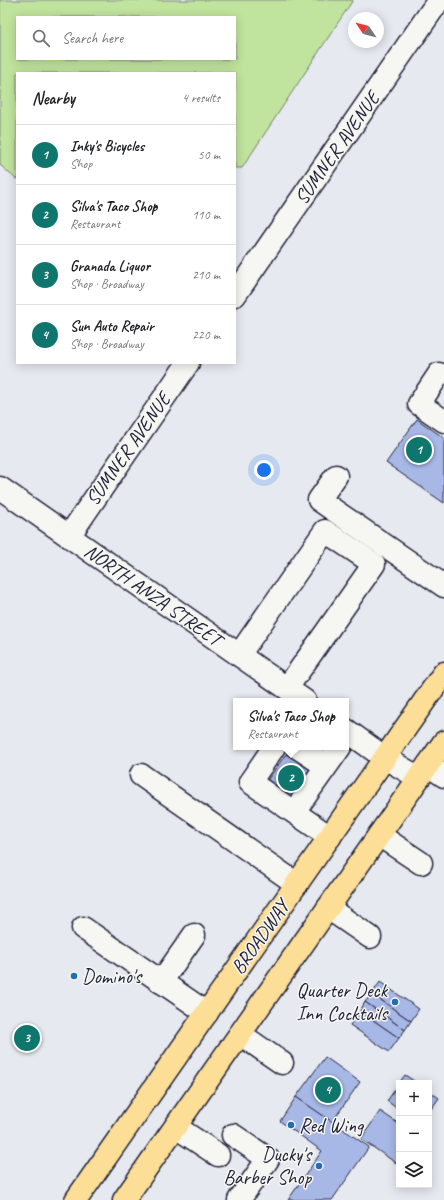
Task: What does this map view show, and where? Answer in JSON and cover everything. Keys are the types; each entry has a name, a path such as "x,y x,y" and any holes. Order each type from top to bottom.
{"main road":[{"name":"BROADWAY","path":"76,1200 444,673"},
{"name":"BROADWAY","path":"124,1200 379,835 430,773 444,742"}],"street":[{"name":"SUMNER AVENUE","path":"236,294 439,0"},
{"name":"SUMNER AVENUE","path":"69,536 187,364"},
{"path":"440,374 419,404 444,421"},
{"path":"336,476 319,500 444,586"},
{"name":"NORTH ANZA STREET","path":"0,488 301,698"},
{"path":"239,655 325,531 374,564 287,688"},
{"path":"349,739 385,758 430,773"},
{"path":"272,750 250,782 330,837"},
{"path":"302,750 326,766"},
{"path":"294,812 337,750"},
{"path":"141,775 297,884"},
{"path":"379,835 421,863"},
{"path":"328,908 370,937"},
{"path":"83,928 207,1013"},
{"path":"161,982 194,935"},
{"path":"240,1034 282,1063"},
{"path":"176,1127 218,1155"},
{"path":"233,1135 268,1159 239,1200"}],"green space":[{"path":"0,0 353,0 242,168 236,168 236,72 16,72 16,179 0,165"}],"building":[{"path":"417,419 444,438 444,503 386,463"},
{"path":"286,754 292,758 295,754 313,766 310,770 317,775 296,804 266,782"},
{"name":"Quarter Deck Inn Cocktails","path":"380,982 419,1009 411,1021 372,994"},
{"path":"372,994 411,1021 405,1030 365,1002"},
{"path":"365,1002 405,1030 399,1038 360,1011"},
{"path":"360,1011 399,1038 389,1052 350,1025"},
{"path":"325,1057 360,1082 332,1122 296,1097"},
{"path":"405,1075 412,1080 401,1080"},
{"path":"396,1088 396,1108 387,1101"},
{"path":"432,1093 439,1098 432,1108"},
{"path":"296,1097 369,1147 332,1200 288,1200 322,1151 280,1121"},
{"path":"380,1111 396,1122 396,1163 361,1139"}],"place":[{"name":"Inky's Bicycles","path":"419,450"},
{"name":"Silva's Taco Shop","path":"291,778"},
{"name":"Domino's","path":"74,976"},
{"name":"Quarter Deck Inn Cocktails","path":"395,1002"},
{"name":"Granada Liquor","path":"27,1038"},
{"name":"Sun Auto Repair","path":"328,1090"},
{"name":"Red Wing","path":"291,1125"},
{"name":"Ducky's Barber Shop","path":"319,1166"}]}
